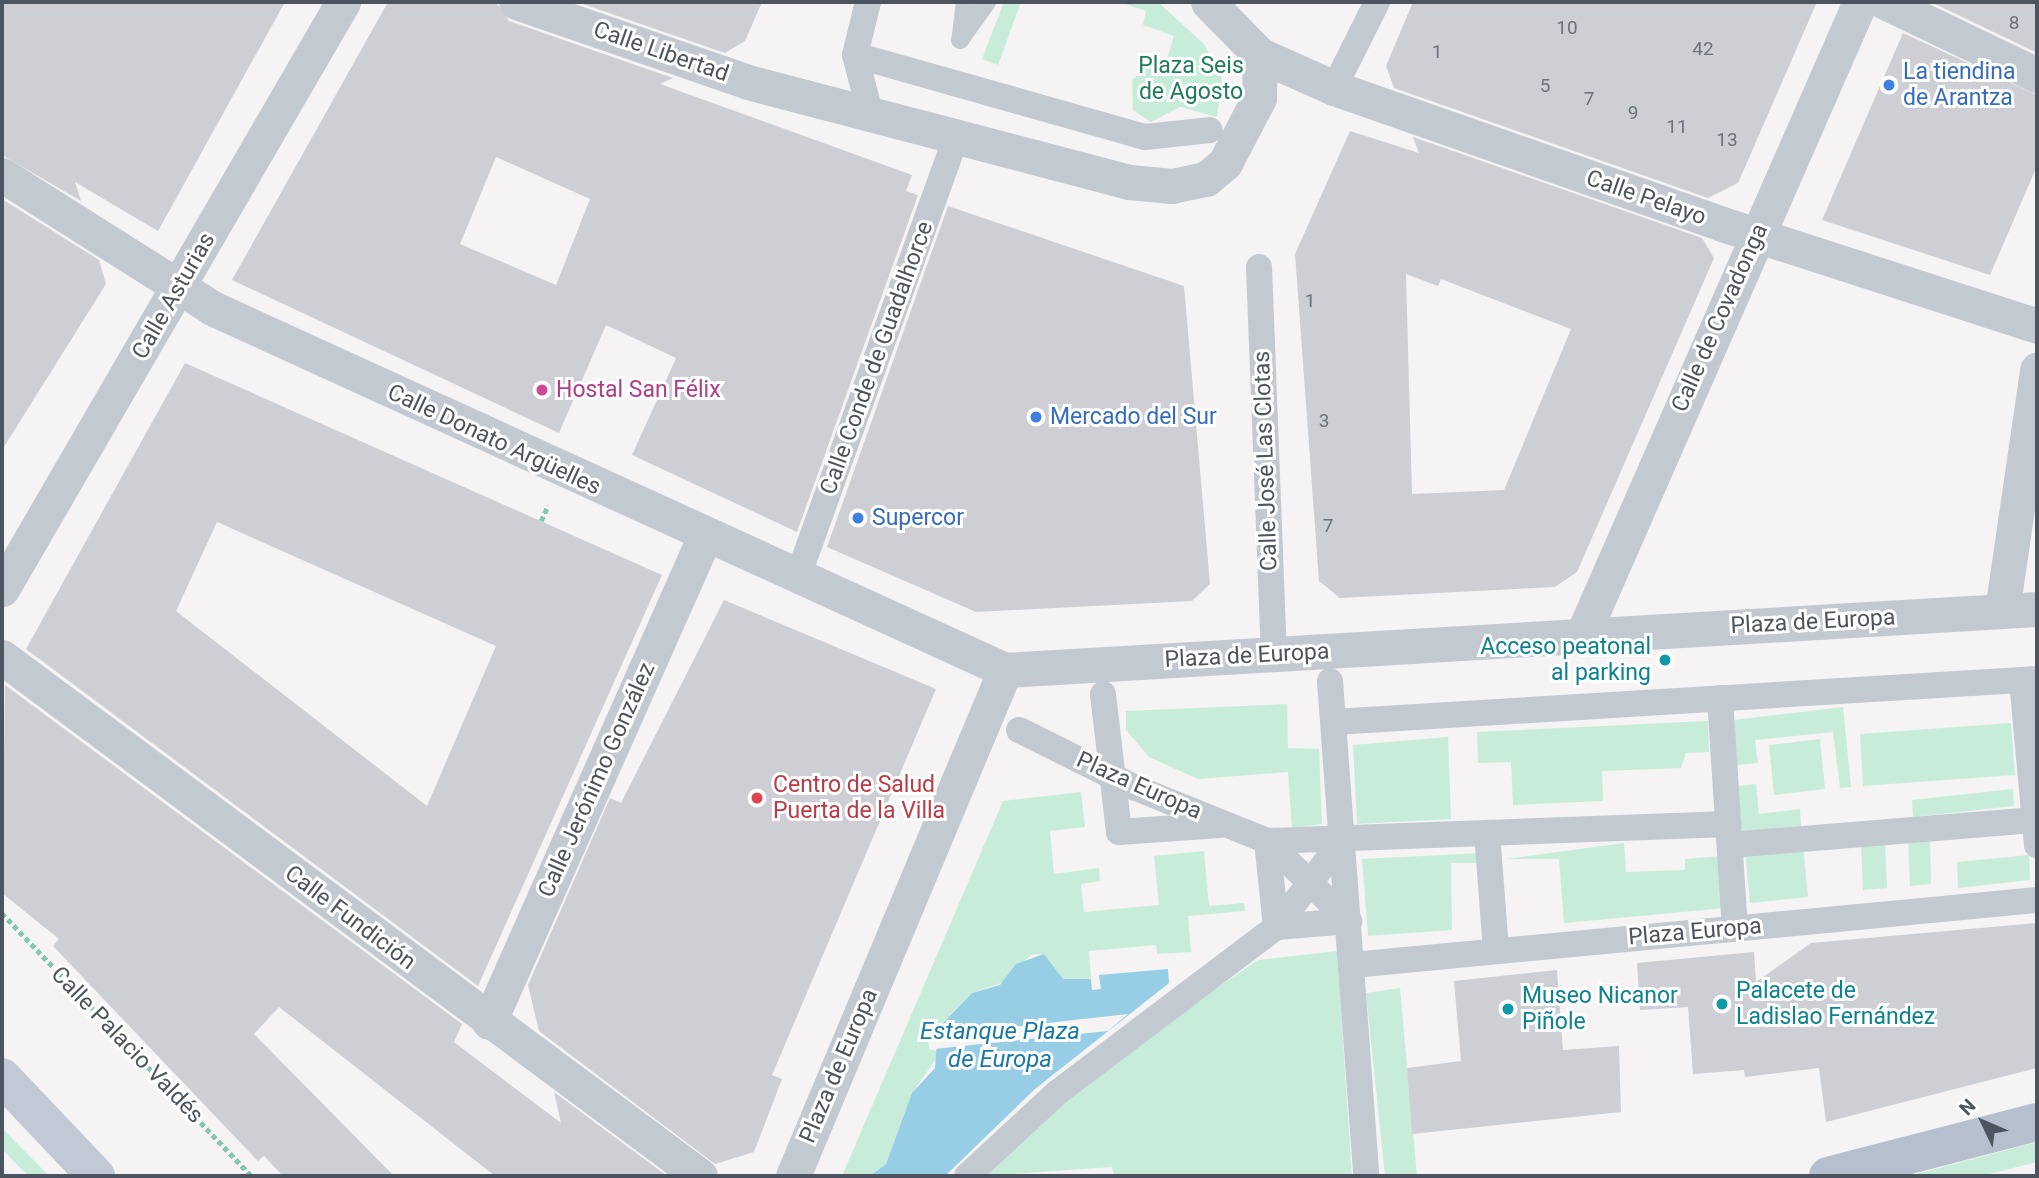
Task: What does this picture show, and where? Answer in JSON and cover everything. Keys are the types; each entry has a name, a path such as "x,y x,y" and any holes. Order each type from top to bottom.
{"main road":[{"path":"2,1077 96,1176"},
{"path":"1828,1176 2037,1122"}],"street":[{"name":"Calle Asturias","path":"2,589 343,2"},
{"name":"Calle Libertad","path":"516,2 751,72 871,116"},
{"path":"869,2 855,55 871,116 1129,182 1172,186 1206,179 1225,163 1259,98 1260,55 1208,2"},
{"path":"1335,88 1377,2"},
{"name":"Calle de Covadonga","path":"1582,636 1755,234 1860,2"},
{"path":"1885,2 2037,75"},
{"path":"855,55 1145,137 1210,130"},
{"name":"Calle Pelayo","path":"1260,55 1335,88 1755,234 2037,326"},
{"name":"Calle Conde de Guadalhorce","path":"797,579 956,138"},
{"name":"Calle Donato Argüelles","path":"2,175 212,309 704,538 1005,670"},
{"name":"Calle José Las Clotas","path":"1259,267 1274,654"},
{"path":"2002,611 2037,370"},
{"name":"Calle Jerónimo González","path":"489,1022 704,538"},
{"name":"Plaza de Europa","path":"793,1176 1005,670 2037,609"},
{"name":"Calle Fundición","path":"2,657 489,1022 700,1176"},
{"path":"1334,723 2029,679 2036,828"},
{"name":"Plaza de Europa","path":"1330,681 1344,838 1366,1176"},
{"path":"1103,694 1119,832 1226,824"},
{"path":"1720,698 1735,928"},
{"name":"Plaza Europa","path":"1019,730 1113,776 1267,841 1487,833 1730,835 2036,828"},
{"path":"1487,833 1496,951"},
{"path":"967,1176 1059,1092 1276,927 1344,838"},
{"path":"1267,841 1349,920"},
{"path":"1267,841 1276,927"},
{"name":"Plaza Europa","path":"1353,965 2037,900"},
{"path":"1276,927 1349,920"}],"lane":[{"path":"965,2 960,40 986,2"}],"path":[{"path":"541,521 548,504"},
{"name":"Calle Palacio Valdés","path":"2,913 252,1176"}],"green space":[{"path":"1004,2 1021,2 998,65 982,59"},
{"name":"Plaza Seis de Agosto","path":"1119,2 1158,2 1204,44 1222,78 1217,117 1180,107 1151,122 1133,110 1132,80 1149,67 1164,69 1174,36 1143,25 1146,11"},
{"path":"1287,704 1288,748 1319,749 1322,824 1292,828 1288,772 1198,779 1149,757 1126,730 1126,711"},
{"path":"1843,707 1851,787 1840,788 1833,732 1755,740 1758,763 1737,765 1733,720"},
{"path":"1708,721 1709,752 1686,753 1681,768 1602,771 1603,801 1513,805 1511,762 1478,763 1477,732"},
{"path":"2011,723 2015,775 1863,786 1860,734"},
{"path":"1448,737 1451,819 1357,824 1353,745"},
{"path":"1820,739 1825,789 1774,795 1769,745"},
{"path":"1756,784 1759,814 1800,809 1801,826 1742,832 1738,786"},
{"path":"2013,789 2014,806 1913,817 1912,800"},
{"path":"1081,792 1085,827 1050,831 1054,874 1099,868 1100,881 1081,884 1084,912 1159,905 1154,856 1204,851 1209,906 1244,903 1245,911 1188,916 1191,952 1157,954 1156,945 1089,951 1091,979 1063,980 1044,954 1031,955 1004,982 972,993 928,1037 929,1049 941,1052 912,1093 886,1164 870,1176 842,1176 1003,801"},
{"path":"1930,839 1931,884 1910,886 1908,840"},
{"path":"1885,841 1887,888 1863,890 1861,843"},
{"path":"1624,843 1626,872 1685,870 1685,859 1721,856 1726,908 1564,923 1559,859 1506,859"},
{"path":"1803,845 1808,897 1750,903 1745,851"},
{"path":"1484,853 1484,863 1451,863 1452,930 1368,936 1362,859"},
{"path":"2029,855 2030,880 1958,888 1957,862"},
{"path":"1337,951 1352,1176 1114,1176 1112,1167 982,1176 1123,1052 1258,960"},
{"path":"1400,988 1417,1176 1385,1176 1366,993"},
{"path":"2,1128 49,1176 28,1176 2,1149"},
{"path":"2037,1142 2037,1162 1981,1176 1909,1176"}],"water":[{"name":"Estanque Plaza de Europa","path":"1044,954 1063,979 1091,979 1092,990 1101,989 1099,975 1168,969 1169,983 1035,1089 945,1176 870,1176 886,1164 912,1093 935,1068 938,1028 972,993 1000,985 1016,964"}],"pier":[{"path":"1128,1014 1108,1031 934,1049 930,1044 932,1036"}],"building":[{"path":"2,2 285,2 158,231 75,182 81,201 2,155"},
{"path":"388,2 496,2 509,21 673,78 660,84 912,175 906,191 918,195 797,532 632,455 676,358 606,325 559,433 232,280","holes":["496,157 590,199 556,285 460,244"]},
{"path":"577,2 762,2 745,41 725,53"},
{"path":"1413,2 1817,2 1738,183 1708,198 1394,88 1386,66"},
{"path":"1931,2 2037,2 2037,53"},
{"path":"1903,33 2037,95 2037,166 1990,275 1822,220"},
{"path":"1350,131 1419,153 1413,137 1702,238 1714,258 1577,572 1555,587 1340,598 1319,581 1295,254","holes":["1406,274 1438,286 1441,279 1571,329 1504,490 1412,494"]},
{"path":"2,199 99,260 106,284 2,450"},
{"name":"Mercado del Sur","path":"948,206 1184,286 1210,584 1192,601 976,612 827,547"},
{"path":"185,363 662,575 478,986 26,649","holes":["217,522 496,646 427,806 176,611"]},
{"name":"Centro de Salud Puerta de la Villa","path":"724,600 936,689 772,1075 782,1079 754,1152 715,1164 539,1031 528,985 610,798 621,803"},
{"path":"5,685 462,1024 454,1042 561,1123 554,1092 667,1176 495,1176 279,1007 254,1034 394,1176 283,1176 264,1156 258,1161 53,946 59,939 2,893"},
{"path":"2037,923 2037,1068 1826,1122 1819,1068 1745,1077 1744,1070 1693,1074 1688,1007 1640,1010 1637,963 1754,952 1756,982 1811,943"},
{"path":"1557,970 1563,1050 1619,1046 1621,1112 1412,1134 1407,1068 1461,1061 1454,981"}],"place":[{"name":"La tiendina de Arantza","path":"1889,85"},
{"name":"Hostal San Félix","path":"542,390"},
{"name":"Mercado del Sur","path":"1036,417"},
{"name":"Supercor","path":"858,518"},
{"name":"Acceso peatonal al parking","path":"1665,660"},
{"name":"Centro de Salud Puerta de la Villa","path":"757,798"},
{"name":"Palacete de Ladislao Fernández","path":"1722,1004"},
{"name":"Museo Nicanor Piñole","path":"1508,1009"}]}
